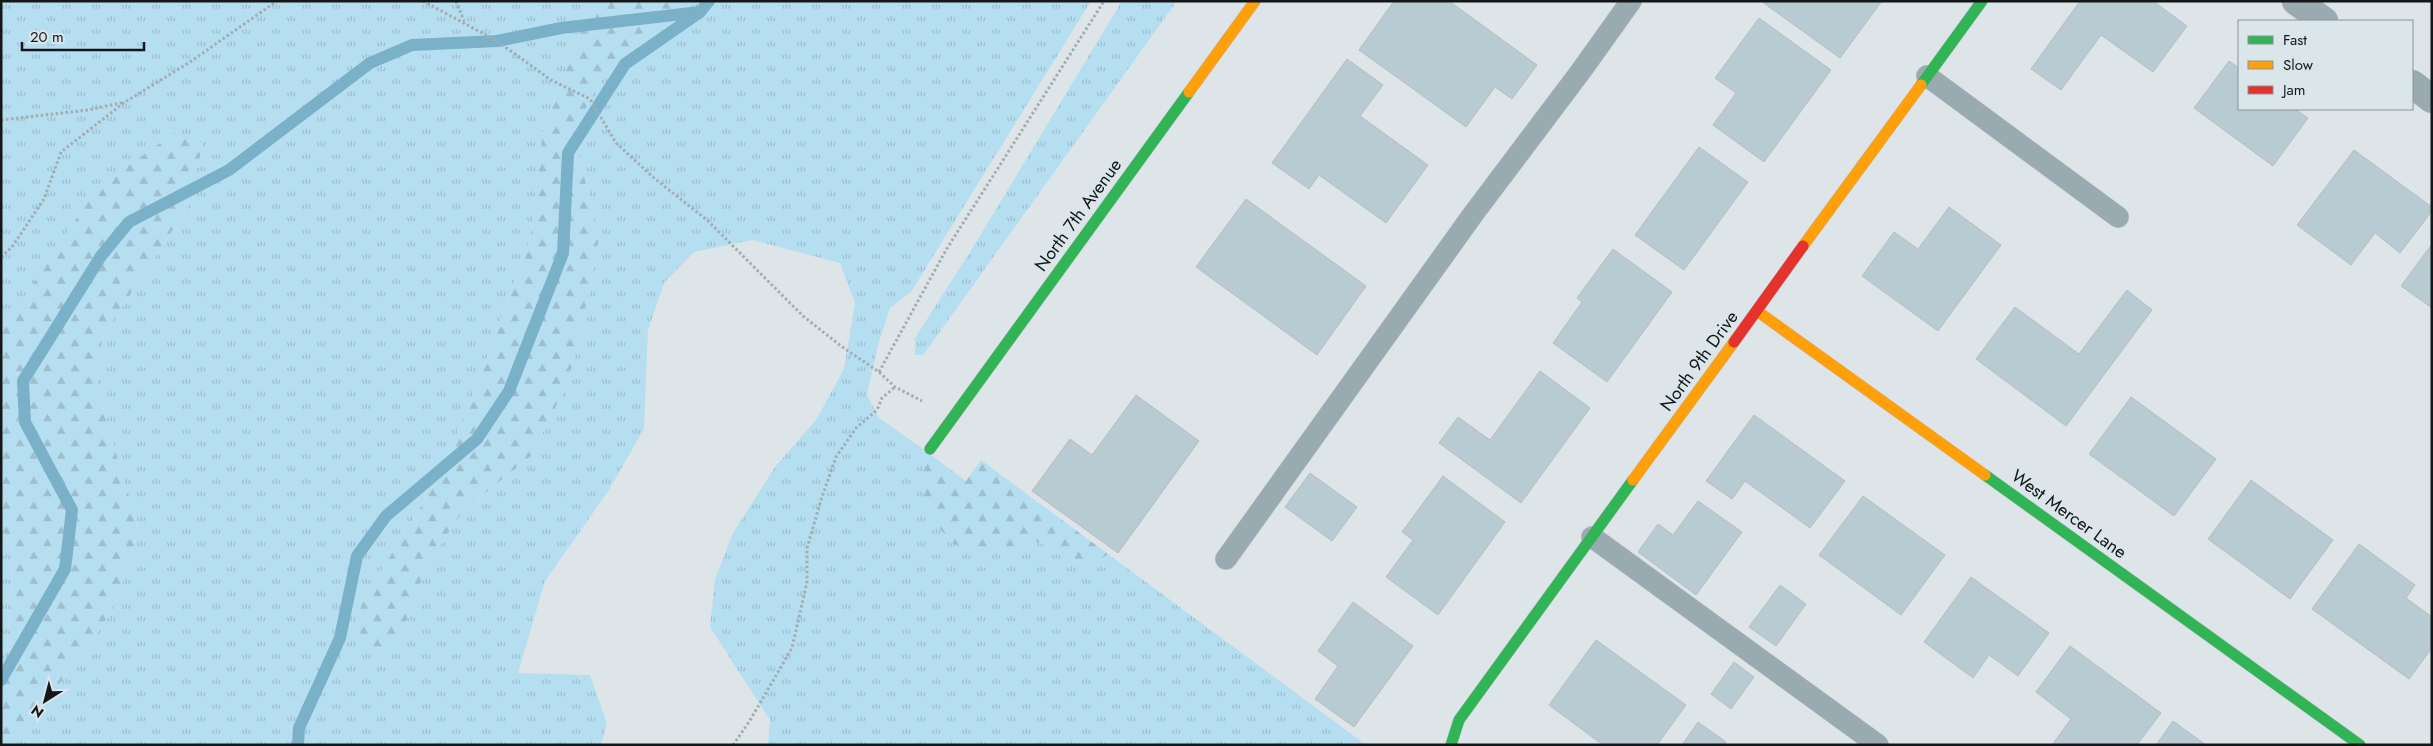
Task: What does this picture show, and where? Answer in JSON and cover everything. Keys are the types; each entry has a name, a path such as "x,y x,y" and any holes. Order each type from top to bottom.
{"street":[{"name":"North 7th Avenue","path":"930,449 1255,1"},
{"name":"North 9th Drive","path":"1451,745 1459,720 1982,1"},
{"path":"2296,1 2323,20"},
{"path":"2413,85 2432,99"},
{"name":"West Mercer Lane","path":"1757,311 2360,745"}],"lane":[{"path":"1226,559 1474,213 1582,71 1631,1"},
{"path":"1928,76 2118,217"},
{"path":"1592,537 1878,745"}],"path":[{"path":"1,257 12,247 44,199 61,152 125,102 190,62 278,1"},
{"path":"423,1 497,41 551,80 590,99 616,143 654,178 707,220 803,316 841,346 879,372 895,387 953,417"},
{"path":"456,1 465,23"},
{"path":"879,372 946,250 1104,1"},
{"path":"1,120 88,110 125,102"},
{"path":"733,745 749,722 792,648 807,582 807,548 836,457 856,428 877,410 882,398 895,387"}],"green space":[{"path":"1,1 598,1 587,15 543,130 530,239 472,398 441,474 361,603 398,643 428,563 463,511 531,456 568,382 592,280 599,236 574,135 600,76 643,33 684,1 1091,1 911,292 890,308 878,345 867,395 879,418 923,449 981,554 1035,541 1078,561 1095,563 1108,554 1342,727 1344,745 768,745 770,720 710,627 715,579 733,533 775,467 816,420 844,369 855,303 840,263 752,240 694,252 664,283 648,330 644,429 607,493 545,581 518,673 590,675 607,723 601,745 15,745 113,610 139,531 97,389 102,337 189,205 1,331"},
{"path":"598,1 684,1 643,33 600,76 574,135 599,236 592,280 568,382 531,456 463,511 428,563 398,643 372,657 360,638 361,603 441,474 472,398 530,239 543,130 587,15"},
{"path":"1122,1 1177,1 923,355 915,355 915,338 970,252"},
{"path":"174,133 203,143 189,205 102,337 97,389 139,530 113,610 15,745 1,745 1,686 5,680 14,553 1,525 1,331 97,188"},
{"path":"923,449 966,481 981,460 1108,554 1095,564 1078,561 1035,541 981,554 951,543 924,507"},
{"path":"1,525 14,553 5,680 1,686"},
{"path":"1342,727 1366,745 1344,745"}],"building":[{"path":"1394,1 1449,1 1537,65 1512,99 1495,87 1466,127 1359,50"},
{"path":"1761,1 1882,1 1840,58"},
{"path":"2080,1 2153,1 2187,26 2153,72 2101,35 2061,90 2031,69"},
{"path":"1759,18 1831,70 1764,162 1713,125 1736,93 1715,78"},
{"path":"1347,59 1383,85 1360,116 1428,165 1386,223 1319,175 1309,189 1272,163"},
{"path":"2229,61 2238,67 2238,110 2296,110 2308,118 2273,166 2194,108"},
{"path":"1699,147 1748,182 1684,270 1635,235"},
{"path":"2354,150 2432,207 2432,211 2400,253 2375,233 2351,265 2297,225"},
{"path":"1246,199 1366,286 1317,355 1196,267"},
{"path":"1949,207 2001,245 1938,331 1862,276 1894,232 1918,249"},
{"path":"2432,244 2432,308 2401,286"},
{"path":"1613,249 1672,292 1607,382 1553,343 1582,302 1577,298"},
{"path":"2127,290 2152,310 2066,426 1976,359 2015,307 2079,354"},
{"path":"1540,371 1590,408 1521,503 1439,443 1458,417 1490,440"},
{"path":"1136,395 1199,441 1118,553 1032,491 1070,439 1092,455"},
{"path":"2131,397 2216,459 2174,516 2089,454"},
{"path":"1754,415 1845,481 1810,528 1745,481 1732,499 1706,481"},
{"path":"1310,473 1357,507 1332,541 1285,507"},
{"path":"1443,476 1505,522 1438,615 1386,577 1413,540 1402,532"},
{"path":"2251,480 2333,540 2290,599 2208,539"},
{"path":"1863,496 1945,555 1901,615 1819,555"},
{"path":"1698,501 1742,532 1696,595 1638,552 1658,524 1673,535"},
{"path":"2359,544 2415,585 2406,598 2432,617 2432,648 2409,679 2312,609"},
{"path":"1971,577 2049,633 2018,676 1989,655 1973,678 1924,642"},
{"path":"1780,585 1806,604 1776,646 1749,627"},
{"path":"1353,602 1413,646 1354,727 1315,699 1338,666 1318,651"},
{"path":"1596,640 1686,705 1657,745 1603,745 1549,705"},
{"path":"2070,646 2161,713 2137,745 2052,745 2071,719 2036,692"},
{"path":"1734,662 1754,677 1731,709 1711,694"},
{"path":"2173,721 2206,745 2156,745"},
{"path":"1698,722 1726,742 1724,745 1682,745"}],"waterway":[{"path":"298,745 299,728 340,638 357,556 386,516 477,439 509,391 563,253 568,153 625,64 700,12 709,1"},
{"path":"1,680 65,569 72,510 25,422 23,381 101,256 129,222 229,170 370,63 412,45 497,41 561,28 700,12"}],"traffic: fast":[{"path":"1921,85 1982,1"},
{"path":"930,449 1189,92"},
{"path":"1985,475 2360,745"},
{"path":"1451,745 1459,720 1633,480"}],"traffic: slow":[{"path":"1189,92 1255,1"},
{"path":"1803,246 1921,85"},
{"path":"1757,311 1985,475"},
{"path":"1633,480 1734,342"}],"traffic: jam":[{"path":"1734,342 1803,246"}]}
